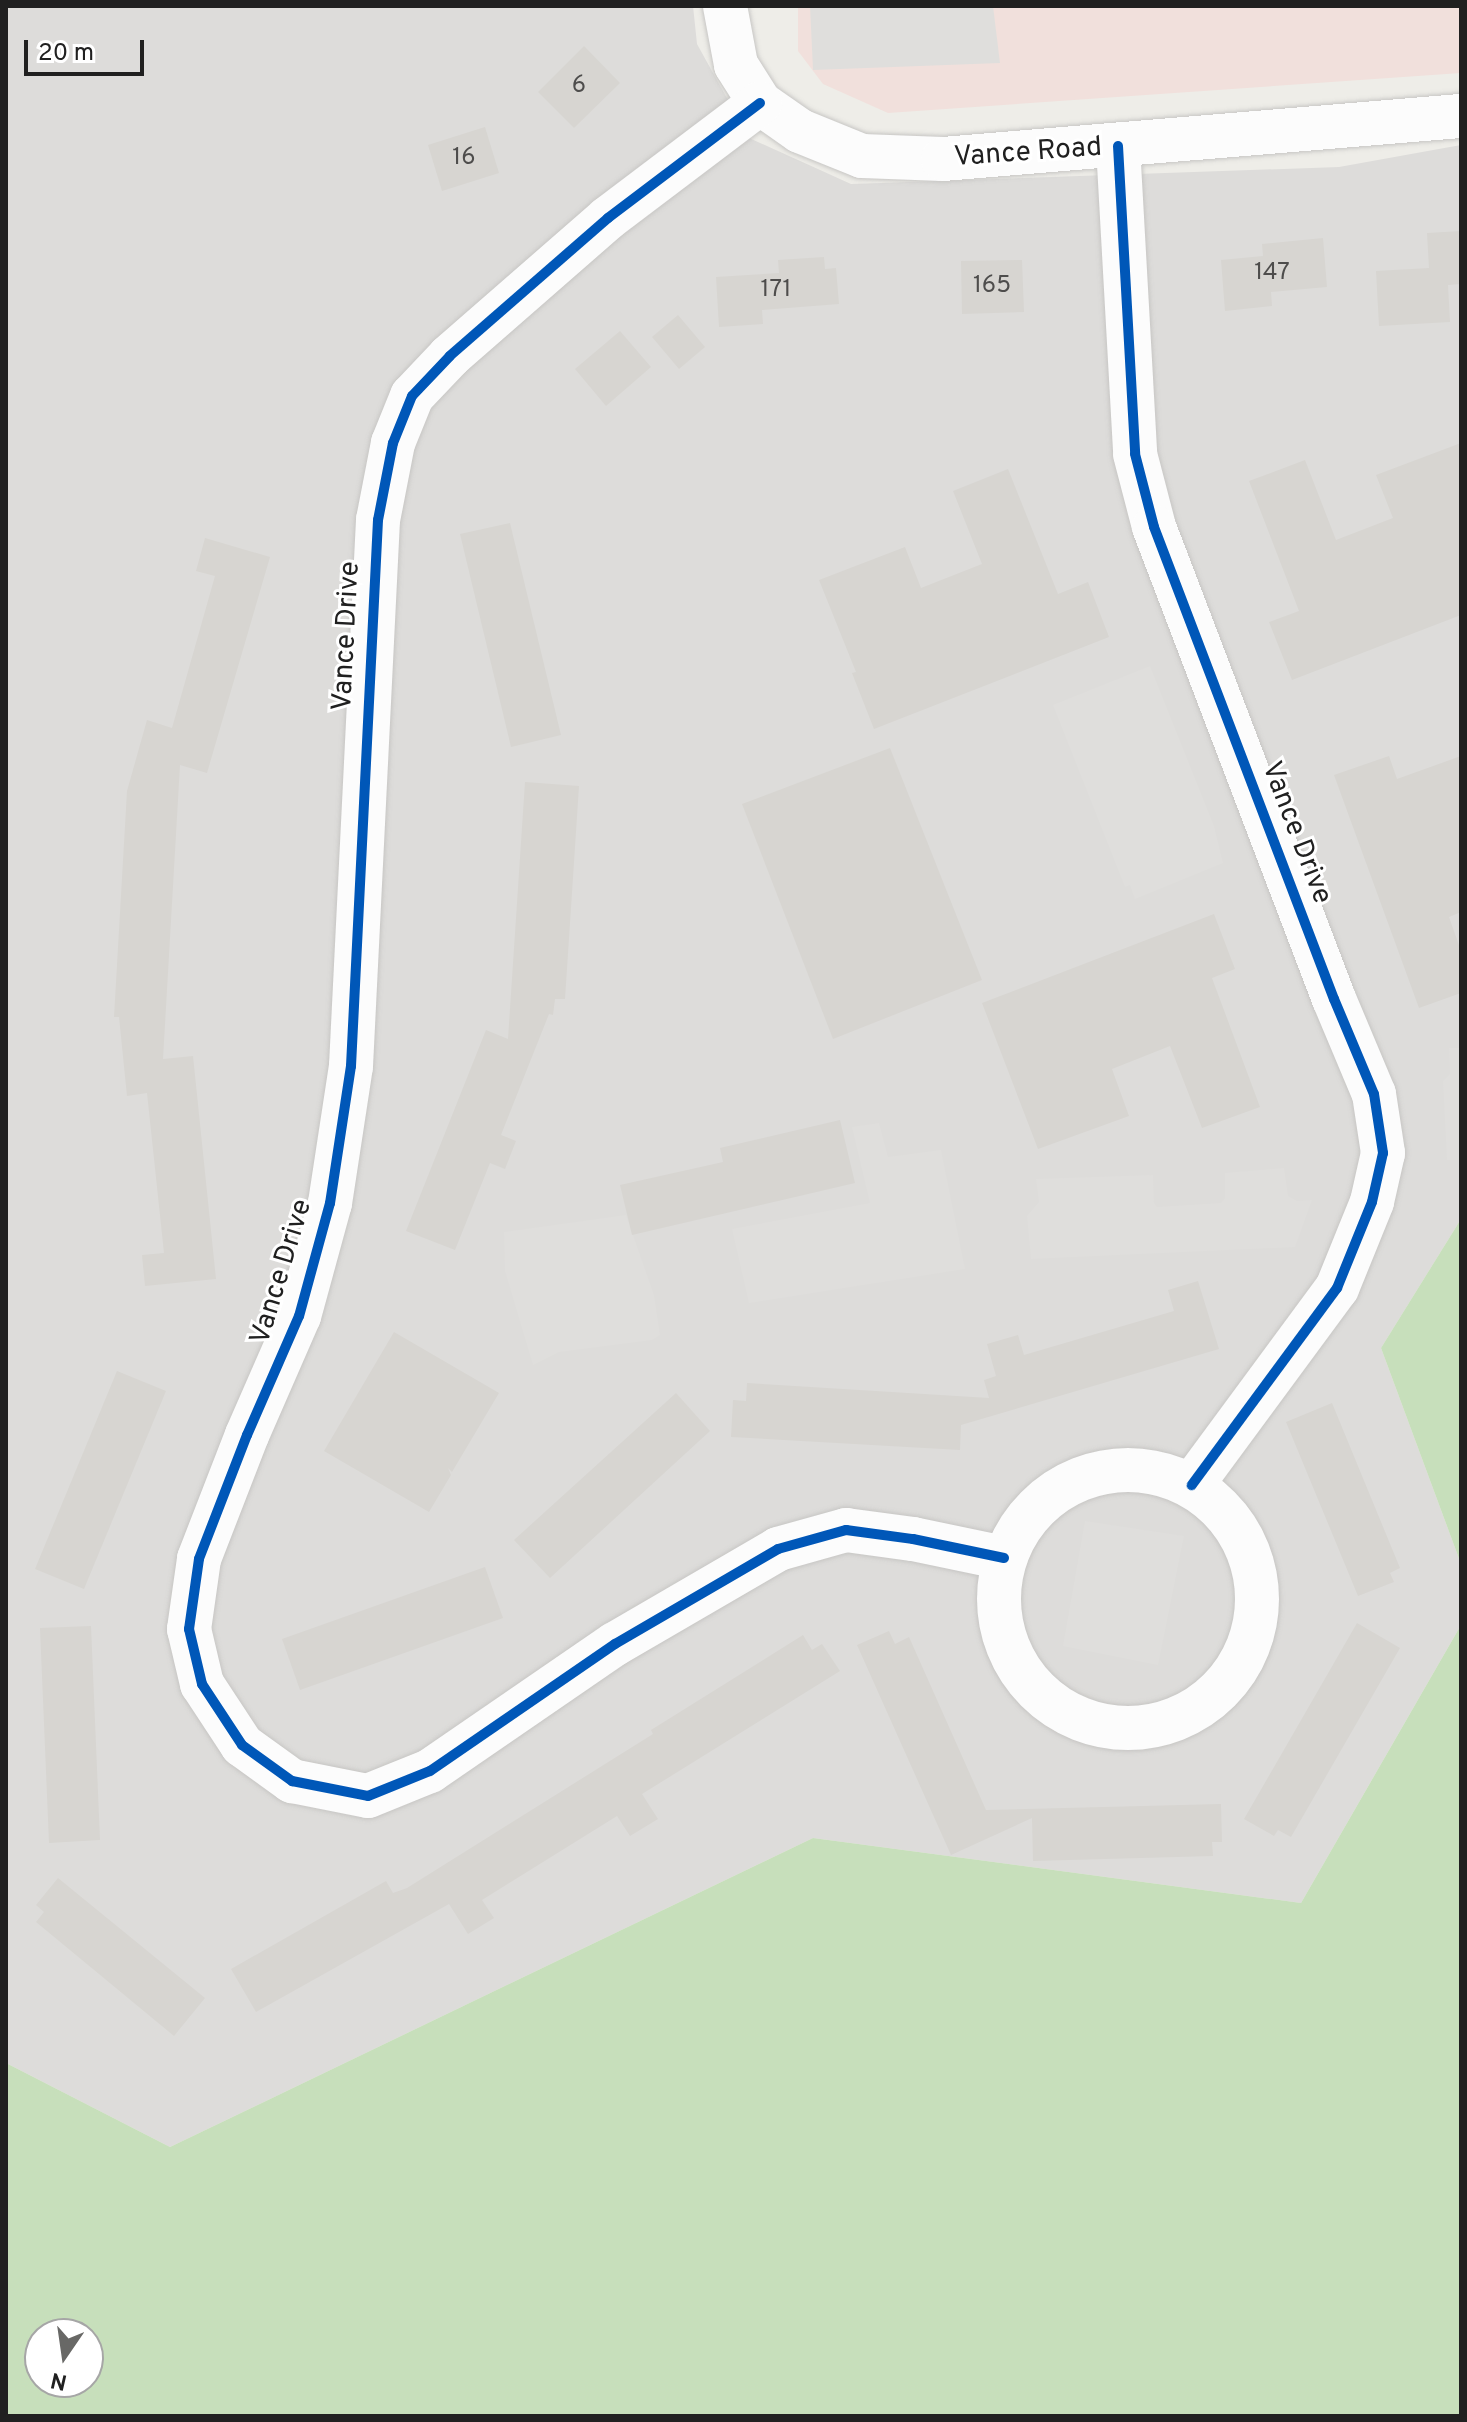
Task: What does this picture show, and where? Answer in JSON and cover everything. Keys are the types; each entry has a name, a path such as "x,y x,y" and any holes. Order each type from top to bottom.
{"street":[{"name":"Vance Road","path":"725,6 736,65 760,103 800,131 862,156 943,159 1461,116"},
{"name":"Vance Drive","path":"760,103 608,218 450,356 412,396 393,443 378,520 351,1066 330,1203 299,1316 247,1435 199,1559 189,1629 202,1684 242,1745 292,1781 368,1796 430,1771 615,1644 778,1549 846,1530 913,1539 1004,1558"},
{"name":"Vance Drive","path":"1118,146 1135,454 1160,541 1334,999 1374,1094 1383,1153 1372,1202 1337,1288 1192,1485"},
{"path":"1131,1470 1156,1472 1192,1485 1223,1509 1246,1541 1257,1579 1258,1618 1245,1658 1220,1692 1186,1716 1145,1728 1103,1727 1063,1712 1031,1685 1008,1650 998,1609 1004,1558 1022,1524 1048,1496 1081,1478 1131,1470"}],"shaded area":[{"path":"6,6 693,6 697,44 749,138 851,184 1339,167 1461,145 1461,1219 1381,1348 1461,1564 1461,1625 1301,1903 813,1838 170,2147 6,2063"},
{"path":"798,6 1461,6 1461,73 888,113 823,84 798,51"},
{"path":"810,6 993,6 1000,63 813,70"},
{"path":"1150,666 1214,826 1223,863 1135,899 1130,885 1125,887 1053,705"},
{"path":"1449,1048 1461,1048 1461,1160 1447,1160 1443,1081 1450,1074"},
{"path":"879,1123 888,1157 941,1150 965,1269 749,1303 732,1229 870,1203 852,1127"},
{"path":"1284,1168 1288,1196 1297,1201 1312,1200 1295,1247 1031,1259 1027,1216 1039,1202 1036,1179 1153,1175 1154,1203 1157,1207 1221,1203 1225,1198 1225,1173"},
{"path":"626,1215 654,1295 660,1335 652,1340 559,1352 533,1365 505,1271 504,1232"},
{"path":"1085,1521 1184,1536 1158,1665 1063,1646"}],"green space":[{"path":"1461,1219 1461,1564 1381,1348"},
{"path":"1461,1625 1461,2416 6,2416 6,2063 170,2147 813,1838 1301,1903"}],"building":[{"path":"584,46 620,83 574,128 538,92"},
{"path":"485,127 499,173 442,191 428,145"},
{"path":"1461,231 1461,284 1448,285 1450,322 1379,326 1376,271 1429,268 1427,233"},
{"path":"1323,238 1327,287 1271,292 1272,306 1225,311 1221,260 1263,256 1262,244"},
{"path":"824,257 825,269 836,268 839,304 762,310 763,324 719,327 716,277 779,273 778,260"},
{"path":"1022,260 1024,312 962,314 961,261"},
{"path":"678,315 705,347 679,369 652,337"},
{"path":"620,331 651,367 606,406 575,369"},
{"path":"1461,443 1461,615 1292,680 1269,622 1299,611 1249,481 1305,460 1336,540 1393,518 1376,475"},
{"path":"1008,469 1058,594 1088,582 1109,637 874,729 852,673 856,672 819,580 905,547 921,588 982,564 953,491"},
{"path":"510,523 561,735 511,747 460,534"},
{"path":"205,538 270,557 207,773 180,765 163,1059 193,1056 216,1279 145,1286 142,1255 164,1253 147,1093 127,1096 119,1017 114,1017 127,791 147,720 172,728 215,576 196,571"},
{"path":"890,748 982,980 833,1039 742,804"},
{"path":"1389,756 1397,779 1461,756 1461,912 1449,917 1461,951 1461,993 1419,1008 1334,775"},
{"path":"525,782 579,786 565,999 555,999 553,1015 549,1014 501,1135 516,1141 505,1169 490,1163 455,1250 406,1231 486,1030 508,1039"},
{"path":"1214,914 1235,969 1212,978 1260,1107 1202,1128 1170,1046 1112,1069 1129,1116 1038,1149 982,1003"},
{"path":"840,1120 855,1183 632,1235 620,1185 723,1162 720,1148"},
{"path":"1198,1281 1219,1349 961,1425 960,1450 731,1437 733,1400 746,1401 747,1383 989,1398 984,1380 996,1376 987,1344 1018,1335 1024,1355 1174,1311 1168,1290"},
{"path":"394,1332 499,1393 452,1472 448,1468 451,1475 429,1512 324,1451"},
{"path":"117,1371 166,1391 84,1589 35,1569"},
{"path":"676,1393 710,1431 550,1578 514,1540"},
{"path":"1332,1403 1400,1568 1390,1573 1394,1582 1358,1596 1286,1422"},
{"path":"485,1567 503,1618 300,1690 282,1639"},
{"path":"1357,1623 1400,1648 1291,1837 1278,1830 1274,1836 1244,1819"},
{"path":"91,1626 100,1840 49,1843 40,1628"},
{"path":"889,1631 895,1644 909,1637 986,1810 1221,1804 1222,1842 1212,1842 1213,1856 1033,1861 1032,1818 951,1855 857,1645"},
{"path":"803,1635 812,1650 822,1644 840,1671 642,1794 658,1819 630,1836 617,1816 482,1900 494,1918 468,1934 449,1904 256,2012 231,1969 386,1881 393,1893 407,1888 653,1734 651,1730"},
{"path":"58,1878 205,1998 174,2036 36,1922 44,1912 36,1905"}],"cycle path":[{"path":"760,103 608,218 450,356 412,396 393,443 378,520 351,1066 330,1203 299,1316 247,1435 199,1559 189,1629 202,1684 242,1745 292,1781 368,1796 430,1771 615,1644 778,1549 846,1530 913,1539 1004,1558"},
{"path":"1118,146 1135,454 1154,527 1334,999 1374,1094 1383,1153 1372,1202 1337,1288 1192,1485"}]}
